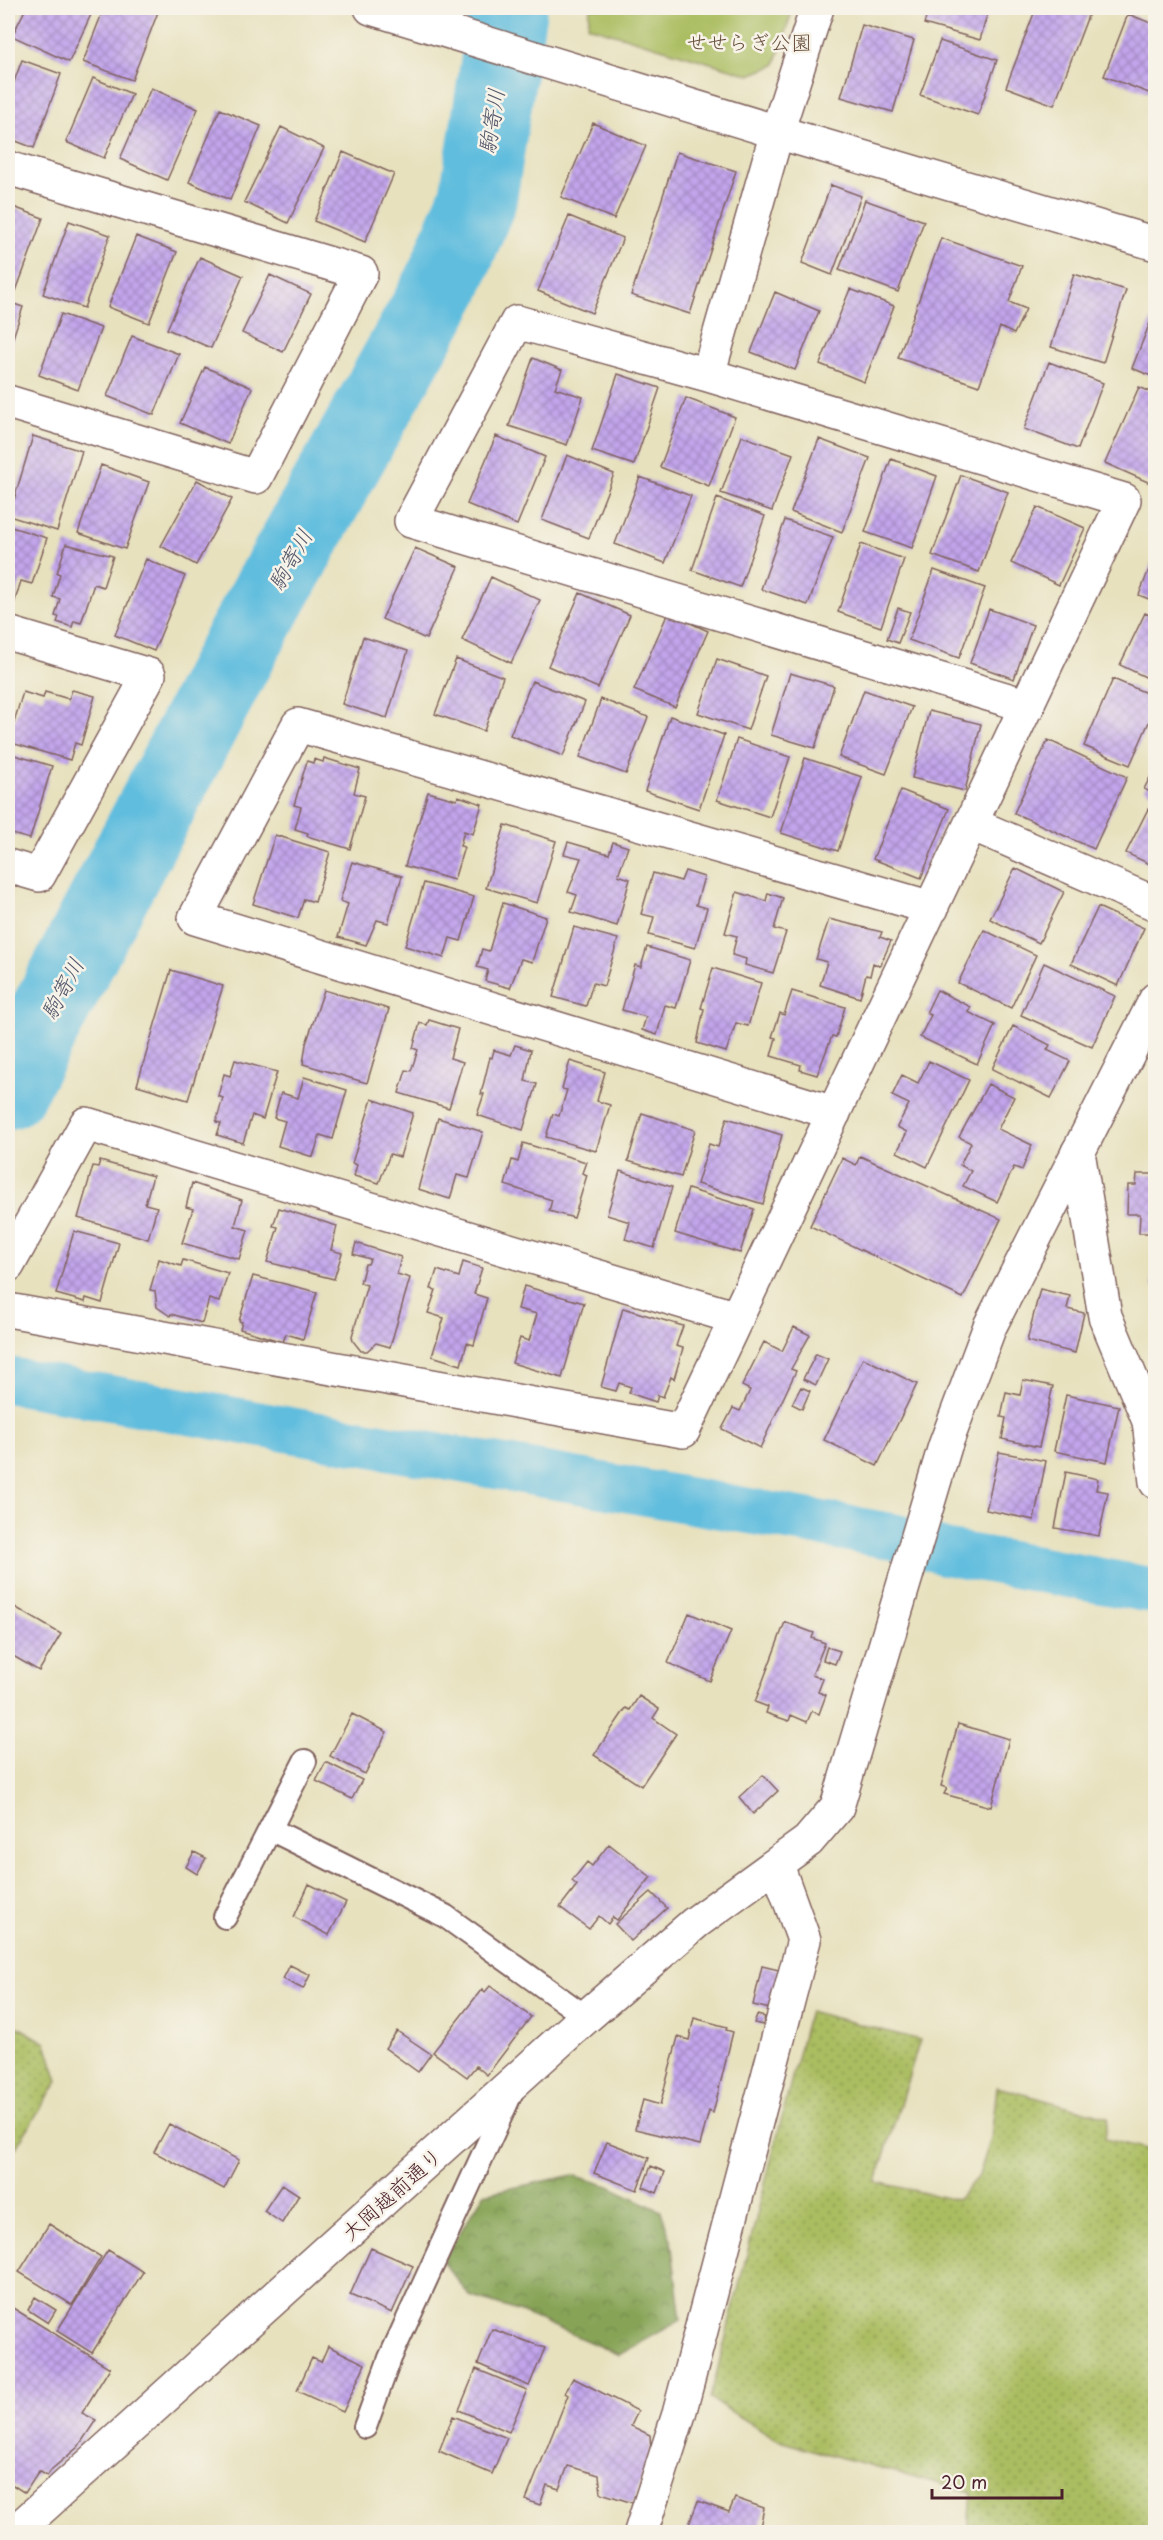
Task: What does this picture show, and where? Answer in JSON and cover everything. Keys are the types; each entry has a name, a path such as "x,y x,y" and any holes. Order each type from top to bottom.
{"street":[{"path":"371,8 777,132 1155,243"},
{"path":"708,375 777,132 817,8"},
{"path":"8,168 361,273 256,477 8,402"},
{"path":"8,1310 683,1431 1028,706 1124,500 708,375 517,322 411,521 1028,706"},
{"path":"8,633 149,675 39,875 8,866"},
{"path":"834,1113 195,918 298,724 932,908"},
{"path":"972,824 1155,904"},
{"name":"大岡越前通り","path":"15,2532 586,2017 695,1923 808,1841 837,1808 945,1446 990,1326 1155,999"},
{"path":"8,1265 86,1124 737,1318"},
{"path":"1078,1152 1105,1316 1149,1421 1155,1482"},
{"path":"641,2532 679,2414 804,1940 777,1865"}],"lane":[{"path":"225,1917 305,1761"},
{"path":"270,1829 445,1916 586,2017"},
{"path":"365,2427 390,2358 517,2079"}],"green space":[{"name":"せせらぎ公園","path":"590,8 793,8 775,65 750,75 588,26"},
{"path":"809,2011 920,2040 876,2182 957,2200 979,2175 991,2138 997,2087 1108,2117 1105,2139 1155,2151 1155,2532 968,2532 971,2492 782,2442 710,2399"},
{"path":"8,2021 46,2043 58,2081 8,2160"},
{"path":"573,2175 609,2186 661,2211 671,2240 681,2320 619,2355 521,2312 470,2296 442,2261 484,2194"}],"building":[{"path":"26,8 94,8 69,62 12,36"},
{"path":"104,8 154,8 153,10 158,12 132,80 83,62"},
{"path":"929,8 989,8 980,40 924,24"},
{"path":"1036,8 1091,8 1054,105 1006,87"},
{"path":"1128,14 1156,25 1156,76 1149,93 1104,76"},
{"path":"862,25 914,40 893,112 841,97"},
{"path":"940,41 997,60 978,115 920,95"},
{"path":"22,60 61,74 34,148 8,138 8,98"},
{"path":"93,78 132,94 104,158 66,142"},
{"path":"151,88 198,109 167,180 120,159"},
{"path":"220,109 261,126 230,200 189,182"},
{"path":"593,123 646,146 614,219 561,197"},
{"path":"281,127 324,148 288,223 244,202"},
{"path":"343,152 394,174 365,242 314,221"},
{"path":"677,152 736,171 690,314 631,295"},
{"path":"831,185 861,196 832,275 802,263"},
{"path":"865,200 924,221 898,292 839,270"},
{"path":"8,205 43,218 16,291 8,288"},
{"path":"569,216 623,238 592,313 538,291"},
{"path":"69,221 110,235 84,308 43,294"},
{"path":"136,236 177,252 149,323 108,307"},
{"path":"941,238 1022,266 1009,302 1026,309 1014,334 1000,327 979,386 898,358"},
{"path":"200,257 243,276 211,348 167,329"},
{"path":"1074,274 1126,290 1103,363 1051,347"},
{"path":"270,275 311,294 283,352 242,333"},
{"path":"850,289 894,306 864,382 820,364"},
{"path":"775,292 819,311 795,370 751,352"},
{"path":"8,302 23,307 8,353"},
{"path":"1156,310 1156,378 1132,368"},
{"path":"61,314 101,328 78,390 39,375"},
{"path":"132,336 179,354 154,415 107,396"},
{"path":"533,358 562,370 555,388 583,397 567,445 509,426"},
{"path":"1049,362 1103,383 1078,449 1024,429"},
{"path":"205,367 252,388 228,444 180,423"},
{"path":"618,374 660,388 634,465 592,451"},
{"path":"1139,387 1156,394 1156,470 1150,483 1105,463"},
{"path":"686,398 735,417 709,486 660,467"},
{"path":"33,436 82,451 57,531 9,516"},
{"path":"496,436 545,457 517,525 467,504"},
{"path":"742,436 793,454 772,511 721,493"},
{"path":"819,439 870,458 842,532 791,512"},
{"path":"567,455 614,474 589,538 542,520"},
{"path":"891,459 937,476 912,548 865,532"},
{"path":"101,465 149,482 125,549 78,533"},
{"path":"961,475 1008,492 979,572 932,555"},
{"path":"640,477 691,496 665,563 615,544"},
{"path":"197,480 232,499 196,565 161,546"},
{"path":"717,498 765,516 740,587 692,570"},
{"path":"1037,507 1085,528 1059,585 1011,563"},
{"path":"785,520 833,537 808,605 761,589"},
{"path":"8,526 47,538 32,584 21,581 14,604 8,602"},
{"path":"66,544 113,556 103,587 94,584 81,623 74,621 72,627 57,622 59,617 55,616 60,599 53,597 60,574 57,573"},
{"path":"861,544 904,559 881,627 838,612"},
{"path":"415,548 459,567 426,639 382,619"},
{"path":"1156,554 1156,602 1139,595"},
{"path":"146,559 185,576 154,651 115,635"},
{"path":"934,570 985,588 959,658 909,640"},
{"path":"491,577 540,600 511,663 462,640"},
{"path":"580,593 630,615 598,688 548,666"},
{"path":"898,608 910,612 898,643 887,639"},
{"path":"989,609 1033,625 1014,679 970,663"},
{"path":"668,613 708,631 675,707 634,690"},
{"path":"1145,613 1156,618 1156,682 1120,665"},
{"path":"363,637 408,651 387,718 342,704"},
{"path":"456,659 503,677 484,731 435,714"},
{"path":"717,659 766,676 748,730 698,713"},
{"path":"790,673 834,686 815,748 771,735"},
{"path":"1113,679 1156,697 1156,706 1130,765 1084,746"},
{"path":"532,681 585,702 563,756 510,735"},
{"path":"72,690 95,696 81,745 75,743 70,760 8,742 23,692 43,698 45,692 69,699"},
{"path":"864,690 912,707 886,774 839,757"},
{"path":"601,699 648,717 626,774 580,757"},
{"path":"929,711 981,724 965,791 912,778"},
{"path":"670,716 724,735 699,809 645,791"},
{"path":"737,739 790,757 770,817 717,800"},
{"path":"1048,740 1127,777 1094,849 1014,813"},
{"path":"8,753 52,766 30,839 8,833"},
{"path":"324,758 360,769 354,793 365,796 350,849 307,836 308,833 295,829 301,807 294,805 307,761 313,763 314,759 323,762"},
{"path":"805,758 862,777 838,851 781,833"},
{"path":"1156,766 1156,795 1144,789"},
{"path":"901,790 949,809 921,878 873,859"},
{"path":"428,792 457,800 458,796 482,804 473,834 464,831 460,846 464,847 454,880 405,866"},
{"path":"1148,809 1156,813 1156,867 1126,853"},
{"path":"505,825 556,841 537,903 486,888"},
{"path":"275,835 330,852 315,902 304,899 298,918 253,904"},
{"path":"568,842 609,854 613,842 628,847 618,875 630,879 617,926 571,912 577,895 568,892 581,858 564,854"},
{"path":"352,862 402,876 388,923 377,920 366,945 338,937 348,904 340,901"},
{"path":"1015,868 1064,892 1039,943 990,919"},
{"path":"685,871 704,877 696,905 707,908 695,948 649,935 654,917 641,914 653,873 681,881"},
{"path":"424,883 474,897 461,941 450,938 444,958 405,946"},
{"path":"737,892 766,901 768,893 783,898 774,929 786,932 773,973 745,965 746,959 732,955 737,936 725,933"},
{"path":"503,903 546,917 532,962 521,959 510,988 485,981 488,970 477,967 482,949 489,951"},
{"path":"1098,907 1144,928 1118,986 1071,964"},
{"path":"829,919 882,932 880,937 891,941 880,966 873,963 870,976 866,975 860,998 820,985 827,962 816,959"},
{"path":"574,927 618,939 604,986 593,983 586,1006 553,997"},
{"path":"984,930 1036,955 1011,1008 958,983"},
{"path":"647,947 690,960 676,1008 665,1005 657,1035 642,1030 646,1017 622,1010 635,965 641,967"},
{"path":"1044,963 1115,996 1092,1047 1021,1015"},
{"path":"713,968 761,983 748,1026 736,1023 726,1052 697,1043 704,1009 701,1008"},
{"path":"171,970 223,986 188,1100 137,1085"},
{"path":"324,990 389,1009 367,1083 303,1064 306,1044"},
{"path":"937,990 971,1007 968,1012 995,1025 977,1064 920,1037 931,1015 926,1013"},
{"path":"792,991 845,1007 836,1037 832,1036 817,1075 800,1070 801,1065 771,1056 776,1038 772,1037 780,1013 784,1015"},
{"path":"429,1020 458,1029 450,1058 463,1062 449,1108 399,1093 406,1070 411,1071 418,1050 413,1048 420,1023 427,1025"},
{"path":"1013,1026 1050,1045 1047,1050 1070,1061 1051,1098 992,1069"},
{"path":"515,1045 531,1050 525,1081 537,1084 523,1130 477,1115 484,1094 481,1094 490,1057 492,1058 494,1050 511,1055"},
{"path":"235,1060 277,1072 263,1119 252,1115 243,1143 217,1135 221,1123 216,1122 223,1098 218,1096 224,1074 230,1076"},
{"path":"570,1061 605,1072 597,1101 610,1105 596,1151 546,1137 553,1114 559,1116 567,1090 562,1089"},
{"path":"929,1061 969,1080 927,1167 897,1152 907,1132 897,1127 909,1104 892,1096 902,1075 918,1083"},
{"path":"304,1077 347,1090 333,1139 320,1135 313,1157 278,1146 285,1121 274,1118 281,1093 298,1098"},
{"path":"988,1084 1014,1097 998,1129 1032,1145 1022,1170 1014,1167 997,1202 963,1186 971,1171 960,1165 971,1143 959,1137"},
{"path":"372,1099 413,1113 400,1157 390,1154 379,1183 354,1176 357,1165 352,1163"},
{"path":"642,1113 695,1130 681,1177 628,1161"},
{"path":"438,1118 483,1132 469,1178 457,1175 450,1199 418,1189"},
{"path":"727,1118 782,1135 763,1204 697,1184 709,1144 718,1147"},
{"path":"523,1143 586,1162 582,1173 587,1175 574,1218 549,1211 552,1200 505,1185 512,1160 518,1162"},
{"path":"860,1156 1001,1219 963,1298 810,1226 842,1158 856,1165"},
{"path":"100,1161 153,1176 145,1204 157,1207 148,1239 78,1218 93,1166 98,1167"},
{"path":"620,1171 672,1187 654,1248 625,1239 630,1222 607,1215"},
{"path":"1137,1174 1156,1174 1156,1233 1139,1233 1140,1214 1127,1214 1128,1185 1136,1185"},
{"path":"192,1183 242,1200 235,1226 248,1230 239,1259 182,1243 193,1209 186,1207"},
{"path":"688,1189 754,1209 740,1253 675,1233"},
{"path":"279,1208 337,1226 331,1250 342,1253 334,1279 267,1262 278,1227 273,1226"},
{"path":"74,1231 119,1243 102,1303 86,1298 85,1302 56,1294"},
{"path":"356,1243 401,1257 397,1274 410,1278 390,1347 376,1343 367,1351 361,1351 353,1341 352,1336 367,1285 360,1283 365,1264 368,1264 370,1259 353,1254"},
{"path":"1153,1243 1156,1243 1156,1286 1152,1286"},
{"path":"159,1259 181,1266 183,1260 228,1273 219,1302 209,1299 202,1323 171,1314 170,1316 157,1307 155,1291 150,1290"},
{"path":"463,1262 482,1268 474,1294 487,1298 474,1345 467,1343 461,1365 432,1356 444,1318 428,1313 436,1290 431,1289 437,1270 459,1277"},
{"path":"253,1276 317,1292 303,1339 286,1334 283,1342 240,1329 242,1322 239,1321"},
{"path":"524,1286 584,1303 562,1378 512,1363 520,1338 529,1341 537,1314 518,1309"},
{"path":"1040,1289 1070,1296 1067,1309 1084,1313 1075,1353 1027,1341"},
{"path":"623,1308 683,1326 676,1346 683,1348 674,1379 671,1377 663,1397 658,1395 656,1402 629,1393 631,1387 619,1383 616,1391 601,1387"},
{"path":"794,1327 810,1335 791,1369 796,1371 760,1448 722,1429 733,1408 740,1411 750,1390 742,1386 764,1342 782,1351"},
{"path":"816,1354 828,1359 816,1385 803,1379"},
{"path":"863,1358 917,1384 877,1466 824,1440"},
{"path":"1023,1380 1053,1386 1039,1447 1002,1439 1006,1418 1001,1417 1006,1392 1020,1395"},
{"path":"801,1387 810,1391 802,1409 792,1404"},
{"path":"1066,1395 1119,1406 1107,1462 1054,1451"},
{"path":"999,1452 1046,1461 1034,1520 986,1510"},
{"path":"1066,1472 1098,1479 1096,1490 1108,1492 1099,1536 1055,1528"},
{"path":"8,1603 61,1634 39,1671 8,1653"},
{"path":"689,1613 731,1631 710,1681 668,1663"},
{"path":"785,1622 814,1633 812,1638 825,1643 812,1675 823,1679 818,1692 826,1695 819,1714 812,1711 807,1722 791,1715 789,1721 766,1713 768,1707 755,1702"},
{"path":"827,1647 840,1651 835,1664 823,1660"},
{"path":"639,1696 659,1709 653,1718 676,1734 641,1786 594,1755 626,1708 630,1710"},
{"path":"352,1714 387,1732 365,1774 330,1756"},
{"path":"958,1724 1009,1739 991,1807 944,1794 947,1788 941,1786"},
{"path":"326,1762 362,1780 352,1799 316,1781"},
{"path":"763,1775 778,1791 753,1814 739,1797"},
{"path":"609,1844 651,1877 617,1920 613,1917 608,1924 599,1916 589,1929 560,1907 577,1885 572,1881 587,1862 592,1866"},
{"path":"194,1852 206,1858 197,1874 186,1867"},
{"path":"309,1884 346,1902 329,1935 294,1917"},
{"path":"651,1892 667,1908 631,1941 615,1924"},
{"path":"290,1965 310,1975 303,1989 283,1979"},
{"path":"762,1966 779,1970 770,2009 753,2005"},
{"path":"490,1986 531,2017 487,2075 476,2066 467,2077 433,2052 482,1989 485,1992"},
{"path":"757,2015 765,2017 763,2025 754,2023"},
{"path":"694,2018 727,2027 726,2030 733,2032 713,2113 709,2111 700,2145 635,2129 643,2100 660,2105 678,2037 689,2040"},
{"path":"397,2031 431,2054 418,2072 385,2048"},
{"path":"169,2124 239,2160 224,2189 154,2152"},
{"path":"607,2142 649,2158 637,2190 594,2173"},
{"path":"651,2166 665,2172 657,2193 643,2187"},
{"path":"282,2184 299,2195 282,2223 264,2211"},
{"path":"49,2224 101,2257 72,2305 19,2272"},
{"path":"371,2248 413,2266 392,2313 350,2295"},
{"path":"108,2250 143,2272 92,2353 57,2331"},
{"path":"35,2297 56,2310 48,2323 28,2310"},
{"path":"8,2305 110,2368 82,2413 96,2420 78,2447 47,2476 39,2471 25,2493 8,2482"},
{"path":"492,2329 545,2348 529,2386 478,2364"},
{"path":"328,2346 365,2364 343,2412 297,2391 312,2358 321,2362"},
{"path":"476,2369 527,2390 509,2432 459,2410"},
{"path":"573,2378 638,2411 631,2426 650,2435 651,2451 633,2503 601,2493 599,2475 568,2466 559,2489 547,2485 540,2505 526,2500 568,2395 565,2393"},
{"path":"453,2416 507,2438 492,2474 439,2451"},
{"path":"735,2498 764,2508 759,2532 686,2532 698,2501 729,2512"}],"waterway":[{"name":"駒寄川","path":"8,1090 239,649 443,284 478,198 508,8"},
{"path":"8,1380 896,1537 944,1552 1156,1591"}]}
